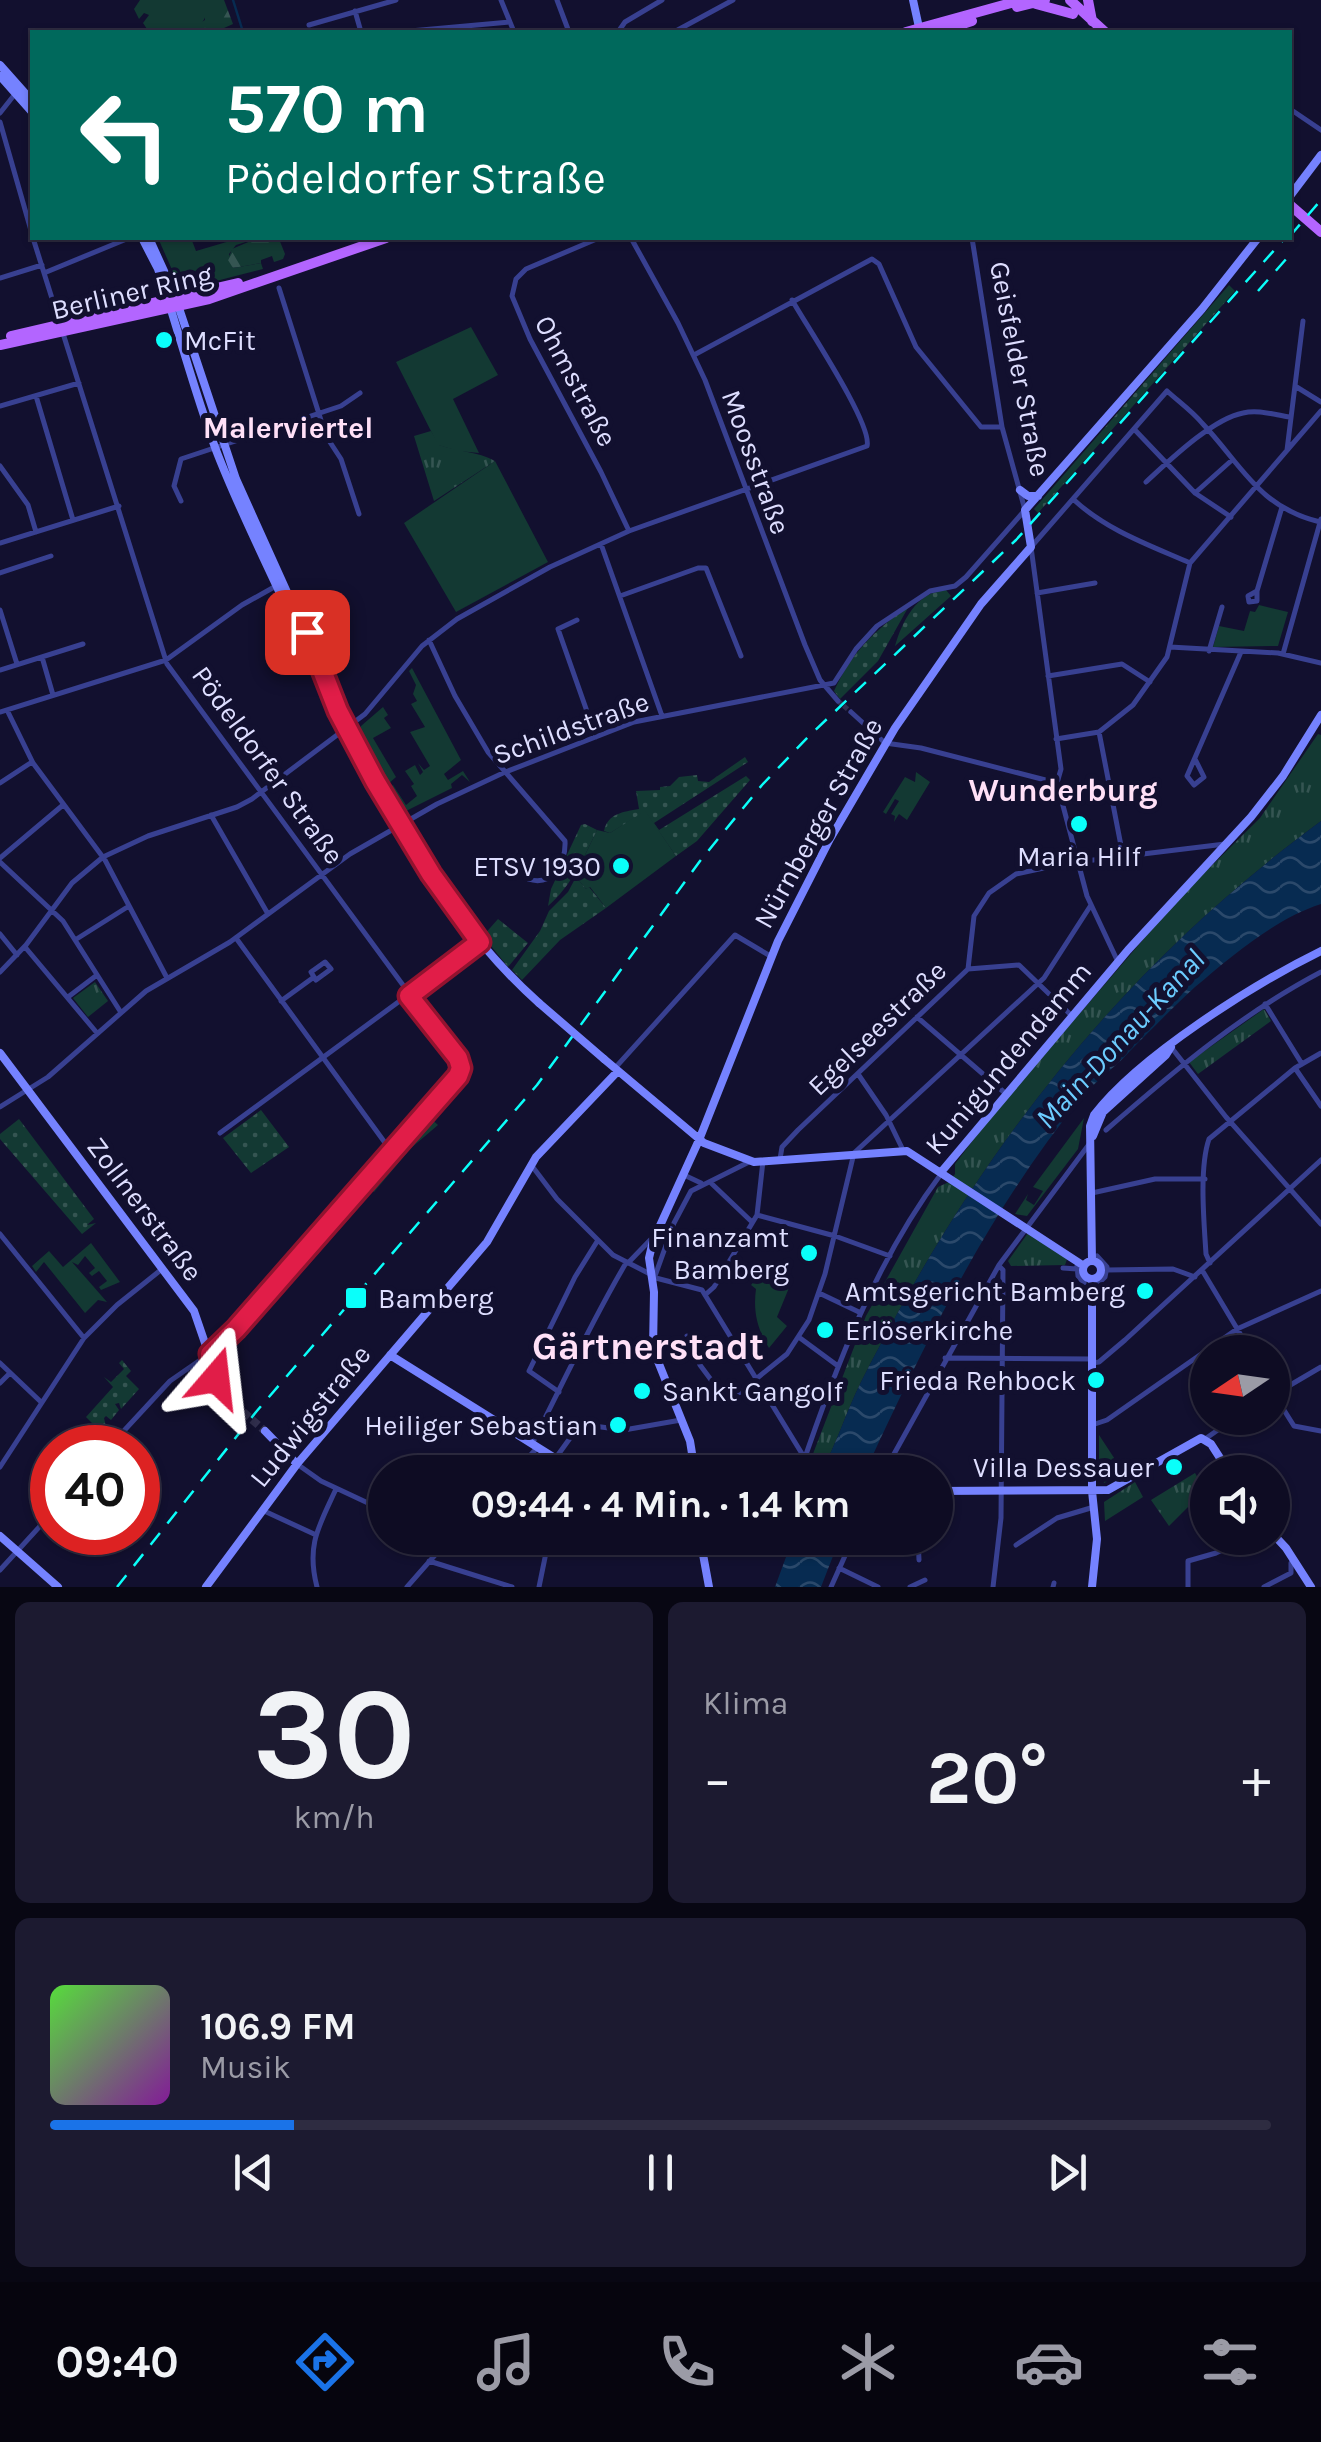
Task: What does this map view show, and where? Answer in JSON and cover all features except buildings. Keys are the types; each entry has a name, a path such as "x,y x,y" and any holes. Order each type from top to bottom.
{"main road":[{"path":"924,30 1045,0"},
{"path":"1067,0 1073,14"},
{"path":"1067,0 1094,27"},
{"path":"1088,0 1094,27"},
{"path":"944,30 1026,2 1073,14 1094,27"},
{"path":"1292,198 1321,229"},
{"name":"Berliner Ring","path":"173,303 368,240"},
{"name":"Berliner Ring","path":"0,342 227,294 380,240"}],"street":[{"path":"310,25 396,0"},
{"path":"501,0 513,30"},
{"path":"557,0 568,30"},
{"path":"619,30 624,22 662,0"},
{"path":"677,30 734,0"},
{"path":"913,0 920,30"},
{"path":"355,10 360,30"},
{"path":"437,30 510,22"},
{"path":"0,65 30,109"},
{"path":"0,76 30,99"},
{"path":"0,113 18,91"},
{"path":"1292,110 1321,130"},
{"name":"Pödeldorfer Straße","path":"0,122 30,226"},
{"path":"1292,196 1321,156"},
{"path":"0,160 10,157"},
{"name":"Pödeldorfer Straße","path":"34,240 166,660 320,876 458,1058 458,1076 392,1152"},
{"path":"44,273 124,240"},
{"path":"143,240 173,303"},
{"path":"151,240 218,444 338,711 400,824 480,942 536,1000 700,1140 750,1161 903,1150 1086,1264 1099,1265 1099,1276 1092,1282"},
{"name":"Ohmstraße","path":"595,240 526,269 516,279 512,296 530,339 602,472 629,531"},
{"name":"Moosstraße","path":"632,240 694,356 783,591 824,686 838,701"},
{"name":"Geisfelder Straße","path":"972,240 1002,428 1025,510"},
{"path":"824,686 838,680 870,632 936,588 959,584 1202,308 1256,240"},
{"path":"694,356 792,300 868,260 876,260 906,328 925,359 982,427 1002,428"},
{"path":"0,278 42,265"},
{"path":"279,288 329,445 342,462 359,514"},
{"path":"0,972 25,946 72,883 102,856 244,804 347,729 385,692 428,640 484,603 629,531 867,446 868,434 854,406 792,300"},
{"path":"1286,454 1303,321"},
{"path":"0,406 79,383"},
{"path":"1294,386 1321,402"},
{"path":"1030,547 1166,391 1209,431 1256,488 1282,508 1320,520 1283,654"},
{"path":"181,501 174,486 180,461 218,444 348,403 360,393"},
{"path":"36,396 73,520"},
{"path":"1056,739 1099,732 1134,705 1170,647 1190,563 1321,411"},
{"path":"1146,482 1209,431 1242,413 1290,417"},
{"path":"1134,429 1195,493 1230,517"},
{"path":"218,444 280,584"},
{"path":"1195,493 1232,460"},
{"path":"0,466 28,505 36,532"},
{"path":"1020,490 1028,496 1038,496"},
{"path":"1073,499 1114,529 1190,563"},
{"path":"0,543 119,506"},
{"path":"1257,592 1282,508"},
{"path":"1025,510 1061,769 1057,783 1091,905 1118,962"},
{"path":"600,544 662,716"},
{"name":"Nürnberger Straße","path":"693,1455 654,1350 648,1258 657,1233 700,1140 772,956 830,839 885,744 981,604 1030,547"},
{"path":"0,573 52,556"},
{"path":"1013,567 1028,564 1033,568"},
{"path":"620,596 706,568 741,656"},
{"path":"1037,593 1095,583"},
{"path":"167,978 102,856 32,762 3,711 166,660 242,605 280,584"},
{"path":"1209,652 1222,606"},
{"path":"0,610 17,664"},
{"path":"576,620 558,629 596,736"},
{"path":"428,640 462,710 503,773 566,844 552,878 542,882 528,879"},
{"path":"0,670 83,644"},
{"path":"1170,647 1283,654 1321,663"},
{"path":"1195,760 1204,777 1194,785 1187,776 1242,652"},
{"path":"42,657 53,695"},
{"path":"1048,676 1122,664 1150,682"},
{"name":"Schildstraße","path":"0,1107 60,1068 120,1011 236,938 400,824 503,773 596,736 662,716 824,686"},
{"path":"851,712 885,744 913,746 1057,783"},
{"name":"Kunigundendamm","path":"806,1455 861,1314 890,1256 942,1171 1118,962 1284,776 1321,715"},
{"path":"1099,732 1123,856"},
{"path":"0,783 32,762"},
{"path":"64,805 0,860 54,910 120,1011"},
{"path":"211,816 268,914"},
{"name":"Egelseestraße","path":"780,1159 785,1143 968,969 975,912 989,892 1016,874 1077,862 1225,844"},
{"path":"687,1336 700,1365 726,1400 780,1362 800,1338 819,1293 854,1154 1037,984 1055,963 1091,905"},
{"path":"75,940 129,906"},
{"path":"0,934 17,955"},
{"path":"617,1069 735,935 772,956"},
{"path":"129,1425 167,1384 210,1354 236,1329 392,1152 236,938"},
{"path":"220,1133 480,942"},
{"path":"25,946 97,1032"},
{"path":"893,1455 945,1358 1027,1226 1092,1140 1102,1112 1166,1055 1171,1046 1246,994 1321,950"},
{"path":"968,969 1016,964 1072,1016"},
{"path":"1106,1130 1184,1062 1265,1004 1321,972"},
{"path":"68,997 97,975"},
{"path":"281,1001 314,977"},
{"path":"1265,1004 1321,1106"},
{"path":"917,1018 1005,1093"},
{"path":"1171,1046 1229,1120 1321,1224"},
{"name":"Zollnerstraße","path":"0,1053 194,1312 219,1384 234,1404"},
{"path":"1210,1262 1202,1179 1208,1139 1298,1066 1321,1053"},
{"name":"Ludwigstraße","path":"206,1587 297,1464 487,1242 531,1164 617,1069"},
{"path":"858,1074 889,1120 903,1150"},
{"path":"688,1131 706,1124"},
{"path":"1092,1140 1085,1276 1092,1282 1092,1491 1097,1544 1092,1587"},
{"path":"1078,1158 1092,1162"},
{"path":"945,1358 1092,1361 1107,1356 1321,1160"},
{"path":"684,1175 702,1183 710,1182 750,1161"},
{"path":"705,1295 714,1287 757,1214 763,1161"},
{"path":"531,1164 598,1240 627,1263 646,1270 652,1277 698,1288 705,1295 803,1455"},
{"path":"522,1180 532,1176 542,1180"},
{"path":"1092,1192 1142,1180 1202,1179"},
{"path":"710,1182 752,1222"},
{"path":"652,1277 686,1197 702,1183"},
{"path":"757,1214 890,1256"},
{"name":"Nürnberger Straße","path":"527,1455 580,1344 627,1263 657,1233"},
{"path":"0,1234 84,1338"},
{"path":"559,1392 528,1371 574,1277 598,1240"},
{"path":"1063,1268 1105,1262 1107,1270"},
{"path":"993,1587 1001,1491 1001,1268"},
{"path":"0,1467 84,1338 162,1269"},
{"path":"1092,1282 1107,1270 1173,1269 1194,1277"},
{"path":"1202,1270 1240,1335"},
{"path":"1092,1424 1101,1424 1237,1329 1321,1291"},
{"path":"819,1293 861,1314"},
{"path":"800,1338 838,1366"},
{"path":"390,1355 549,1455"},
{"path":"0,1362 41,1402"},
{"path":"1290,1384 1321,1367"},
{"path":"0,1383 10,1373"},
{"path":"558,1455 576,1431 594,1424 624,1430 680,1420"},
{"path":"1290,1420 1294,1426 1321,1431"},
{"path":"265,1431 297,1464 368,1503"},
{"path":"953,1491 1113,1488 1210,1435"},
{"path":"1204,1439 1216,1455"},
{"path":"316,1587 311,1559 315,1535 336,1489"},
{"path":"1016,1546 1057,1518 1094,1507"},
{"path":"262,1510 315,1535"},
{"path":"0,1536 58,1587"},
{"path":"0,1570 30,1538"},
{"path":"1290,1554 1312,1587"},
{"path":"407,1587 435,1555"},
{"path":"540,1587 547,1555"},
{"path":"703,1555 710,1587"},
{"path":"830,1587 845,1555"},
{"path":"919,1555 919,1560"},
{"path":"1188,1587 1188,1562 1206,1555"},
{"path":"1264,1587 1293,1570 1287,1555"},
{"path":"430,1562 512,1587"},
{"path":"839,1568 878,1587"},
{"path":"910,1587 925,1580"}],"green space":[{"path":"140,0 205,0 206,12 203,21 189,30 148,30 143,23 149,15 144,13 139,19 134,9"},
{"path":"205,0 224,0 233,24 220,30 189,30 205,20"},
{"path":"159,240 192,240 196,251 233,240 252,240 236,245 229,254 233,268 261,263 263,269 185,289 177,281"},
{"path":"253,240 279,240 285,254 274,262 272,256 261,263 233,268 228,260 232,249"},
{"path":"1229,285 1235,291 1038,513 1034,509"},
{"path":"471,327 498,375 453,399 479,453 438,445 396,362"},
{"path":"431,431 439,445 495,461 434,501 414,436"},
{"path":"495,461 548,562 456,612 404,523"},
{"path":"946,590 951,596 895,646 906,618 919,602"},
{"path":"1259,605 1288,612 1278,646 1213,647 1219,626 1244,631 1250,611 1255,612"},
{"path":"909,606 878,661 840,699 834,691 856,654"},
{"path":"412,668 461,760 444,774 448,780 463,771 470,782 462,775 451,784 452,788 404,812 389,788 393,785 406,805 417,796 405,771 415,765 420,775 423,772 418,763 424,770 430,766 410,732 425,727 411,704 417,701 413,694 416,685 409,671"},
{"path":"383,707 391,728 373,738 396,777 387,785 358,735 361,726"},
{"path":"1318,734 1321,735 1321,821 1193,927 1081,1044 983,1173 939,1242 861,1382 830,1455 813,1455 866,1316 938,1187 949,1182 955,1174 955,1164 990,1118 1179,898 1260,818"},
{"path":"745,757 748,762 654,823 659,830 746,776 750,780 697,841 676,856 645,811 610,833 604,831 613,817 639,809 636,791 660,790 679,777 697,775 698,781 709,782"},
{"path":"916,772 930,782 907,820 899,814 894,822 895,816 891,814 899,801 895,799 886,814 883,812 905,777 915,782"},
{"name":"ETSV 1930","path":"645,810 676,856 606,908 590,887 586,889 575,876 597,830 610,833"},
{"path":"581,825 597,830 570,880 548,906 551,889"},
{"path":"576,877 606,908 560,940 522,980 512,970"},
{"path":"498,919 528,943 508,967 483,936"},
{"path":"95,982 108,1001 88,1017 73,998"},
{"path":"1264,1009 1271,1021 1198,1074 1189,1062"},
{"path":"261,1110 289,1147 251,1173 223,1138"},
{"path":"429,1117 438,1125 411,1148 374,1192 368,1187"},
{"path":"1084,1118 1078,1149 1027,1216 1015,1214 1028,1194 1026,1200 1034,1205 1043,1191 1033,1187"},
{"path":"19,1119 94,1219 87,1225 96,1223 82,1234 0,1139 0,1134"},
{"path":"1028,1233 1067,1259 1065,1265 1011,1266 1008,1261"},
{"path":"91,1243 120,1282 101,1290 99,1287 107,1281 99,1271 92,1276 89,1273 95,1268 85,1256 78,1265 72,1262 107,1302 98,1300 85,1313 44,1262 36,1272 32,1266 49,1251 63,1267"},
{"path":"760,1275 791,1283 777,1317 787,1326 769,1348 759,1327 756,1289 751,1285"},
{"path":"122,1360 131,1371 126,1376 139,1389 121,1409 119,1403 115,1404 119,1410 111,1420 104,1418 106,1425 92,1425 86,1417 113,1387 104,1377 111,1382 124,1369 119,1363"},
{"path":"1099,1435 1124,1473 1104,1483 1099,1464"},
{"path":"1190,1476 1190,1505 1169,1526 1151,1500"},
{"path":"1135,1482 1143,1497 1105,1521 1104,1502"}],"water":[{"name":"Main-Donau-Kanal","path":"1321,821 1321,904 1270,929 1224,963 1081,1098 988,1232 935,1326 873,1455 830,1455 861,1382 897,1314 983,1173 1031,1107 1135,984 1255,873"},
{"path":"787,1555 833,1555 821,1587 775,1587"}],"waterway":[{"path":"233,0 242,30"}],"tunnel":[{"path":"838,701 851,712"},
{"path":"234,1404 265,1431"}],"railway":[{"path":"1292,234 1321,200"},
{"path":"117,1587 256,1412 537,1085 700,861 762,785 1016,540 1283,240"},
{"path":"1258,291 1287,258"}],"place":[{"name":"McFit","path":"164,340"},
{"name":"Maria Hilf","path":"1079,824"},
{"name":"ETSV 1930","path":"621,866"},
{"name":"Finanzamt Bamberg","path":"809,1253"},
{"name":"Amtsgericht Bamberg","path":"1145,1291"},
{"name":"Bamberg","path":"356,1298"},
{"name":"Erlöserkirche","path":"825,1330"},
{"name":"Frieda Rehbock","path":"1096,1380"},
{"name":"Sankt Gangolf","path":"642,1391"},
{"name":"Heiliger Sebastian","path":"618,1425"},
{"name":"Villa Dessauer","path":"1174,1467"}],"district":[{"name":"Malerviertel","path":"288,428"},
{"name":"Wunderburg","path":"1063,790"},
{"name":"Gärtnerstadt","path":"648,1346"}],"route":[{"path":"216,1378 210,1354 458,1076 458,1058 409,996 480,942 431,874 375,781 338,711 307,632"}]}
